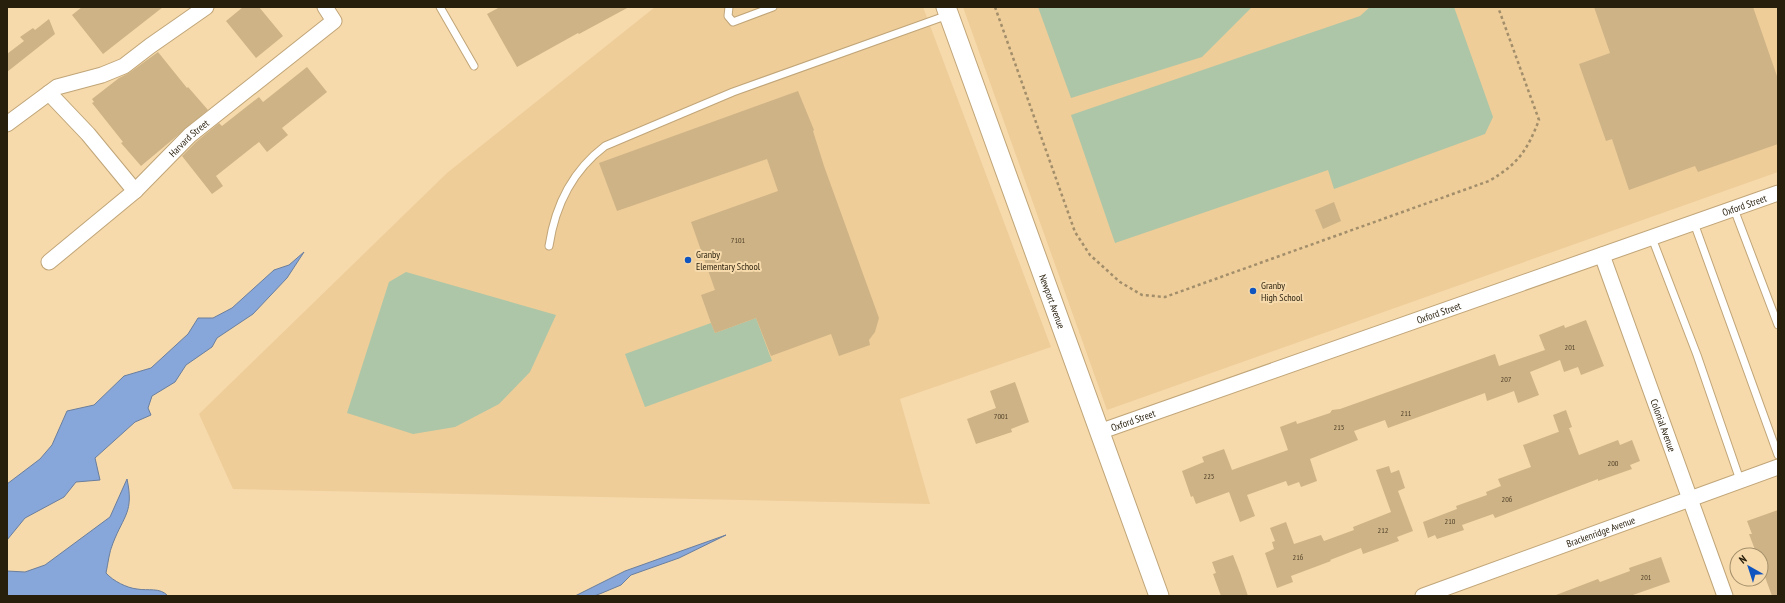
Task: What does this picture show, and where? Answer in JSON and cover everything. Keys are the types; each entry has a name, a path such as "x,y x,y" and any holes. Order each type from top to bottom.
{"street":[{"path":"7,124 57,87 102,75 124,66 206,7"},
{"name":"Harvard Street","path":"50,262 135,191 190,135 334,21 325,7"},
{"name":"Newport Avenue","path":"948,11 1159,596"},
{"path":"49,93 88,134 135,191"},
{"name":"Oxford Street","path":"1099,432 1778,193"},
{"name":"Colonial Avenue","path":"1602,255 1691,498 1725,596"},
{"name":"Brackenridge Avenue","path":"1423,596 1778,466"}],"lane":[{"path":"440,7 474,66"},
{"path":"729,7 728,16 733,22 773,7"},
{"path":"549,246 552,227 559,204 571,183 591,157 605,146 733,92 948,11"},
{"path":"1734,209 1778,325"},
{"path":"1694,223 1778,455"},
{"path":"1652,238 1697,355 1740,480"}],"path":[{"path":"995,7 1074,232 1090,255 1120,282 1142,295 1165,297 1489,181 1506,171 1523,154 1531,142 1539,120 1498,7"}],"shaded area":[{"name":"Granby Elementary School","path":"655,7 923,7 1051,347 900,399 930,504 233,489 199,414 447,173"},
{"name":"Granby High School","path":"963,7 1778,7 1778,172 1107,410"}],"green space":[{"path":"1038,7 1252,7 1202,57 1071,98"},
{"path":"1370,7 1454,7 1493,117 1485,134 1334,189 1328,170 1115,243 1071,115 1360,16"},
{"path":"406,272 556,315 530,372 499,404 455,427 413,434 347,413 389,282"},
{"path":"756,318 772,361 645,407 625,354 711,323 715,333"}],"water":[{"path":"304,252 287,278 253,314 217,338 212,347 186,365 175,382 152,396 148,408 151,415 135,422 95,458 100,480 76,482 64,497 25,518 7,540 7,484 40,459 52,445 67,411 94,405 124,376 151,368 188,334 198,318 213,318 232,308 274,270 289,265"},
{"path":"127,479 129,506 112,547 106,573 120,584 141,590 158,590 168,596 7,596 7,571 25,572 45,565 110,517"},
{"path":"726,535 679,558 631,575 621,585 602,593 594,596 575,596 625,571"}],"building":[{"path":"82,7 163,7 103,54 72,15"},
{"path":"243,7 259,7 283,36 256,58 226,21"},
{"path":"500,7 629,7 517,67 487,14"},
{"path":"1594,7 1753,7 1778,79 1778,144 1698,172 1695,166 1629,190 1612,139 1606,141 1579,64 1610,53"},
{"path":"49,19 55,34 7,72 7,54 24,41 20,37 33,28 35,30"},
{"path":"158,52 187,88 188,87 208,110 141,166 121,143 123,142 92,103 94,102 92,99 119,78 129,73"},
{"path":"307,67 327,92 282,128 288,135 267,152 259,142 216,176 223,186 212,194 182,156 219,123 222,126 259,97 263,102"},
{"name":"Granby Elementary School","path":"798,91 814,130 813,131 824,166 879,318 875,332 869,340 870,345 839,356 831,334 771,356 756,318 715,333 711,323 701,295 715,290 691,222 778,191 767,159 617,211 599,163"},
{"path":"1334,202 1341,221 1323,229 1315,210"},
{"path":"1586,320 1604,366 1581,375 1578,367 1564,372 1560,360 1530,372 1539,395 1518,403 1514,391 1487,401 1485,393 1388,428 1385,420 1354,431 1358,440 1310,459 1317,481 1301,487 1299,482 1288,486 1286,481 1247,495 1255,516 1240,522 1229,492 1196,504 1193,496 1191,497 1182,471 1204,462 1202,457 1224,449 1232,470 1288,450 1280,427 1296,421 1297,424 1330,413 1332,410 1340,409 1495,354 1499,366 1545,350 1539,335 1564,325 1565,328"},
{"path":"1015,382 1029,422 1011,429 1012,432 976,444 967,419 996,408 990,391"},
{"path":"1566,410 1572,427 1559,432 1553,415"},
{"path":"1569,428 1579,455 1618,440 1620,445 1632,440 1640,461 1630,465 1632,469 1598,481 1598,479 1495,518 1493,514 1462,525 1464,530 1437,539 1435,535 1428,538 1423,522 1457,509 1456,506 1487,495 1486,492 1501,486 1498,479 1531,467 1523,445"},
{"path":"1389,466 1391,473 1399,470 1405,488 1398,491 1413,531 1397,537 1399,541 1363,554 1361,548 1291,576 1293,582 1277,588 1265,553 1274,549 1272,542 1275,541 1270,528 1286,522 1294,544 1321,535 1324,541 1354,530 1353,527 1391,512 1376,470"},
{"path":"1778,510 1778,596 1772,596 1769,587 1769,547 1754,547 1749,534 1752,534 1747,521"},
{"path":"1233,555 1248,596 1221,596 1213,574 1216,573 1212,562"},
{"path":"1661,557 1670,582 1630,596 1556,595 1598,579 1600,582 1630,571 1629,568"}],"place":[{"name":"Granby Elementary School","path":"688,260"},
{"name":"Granby High School","path":"1253,291"}]}
